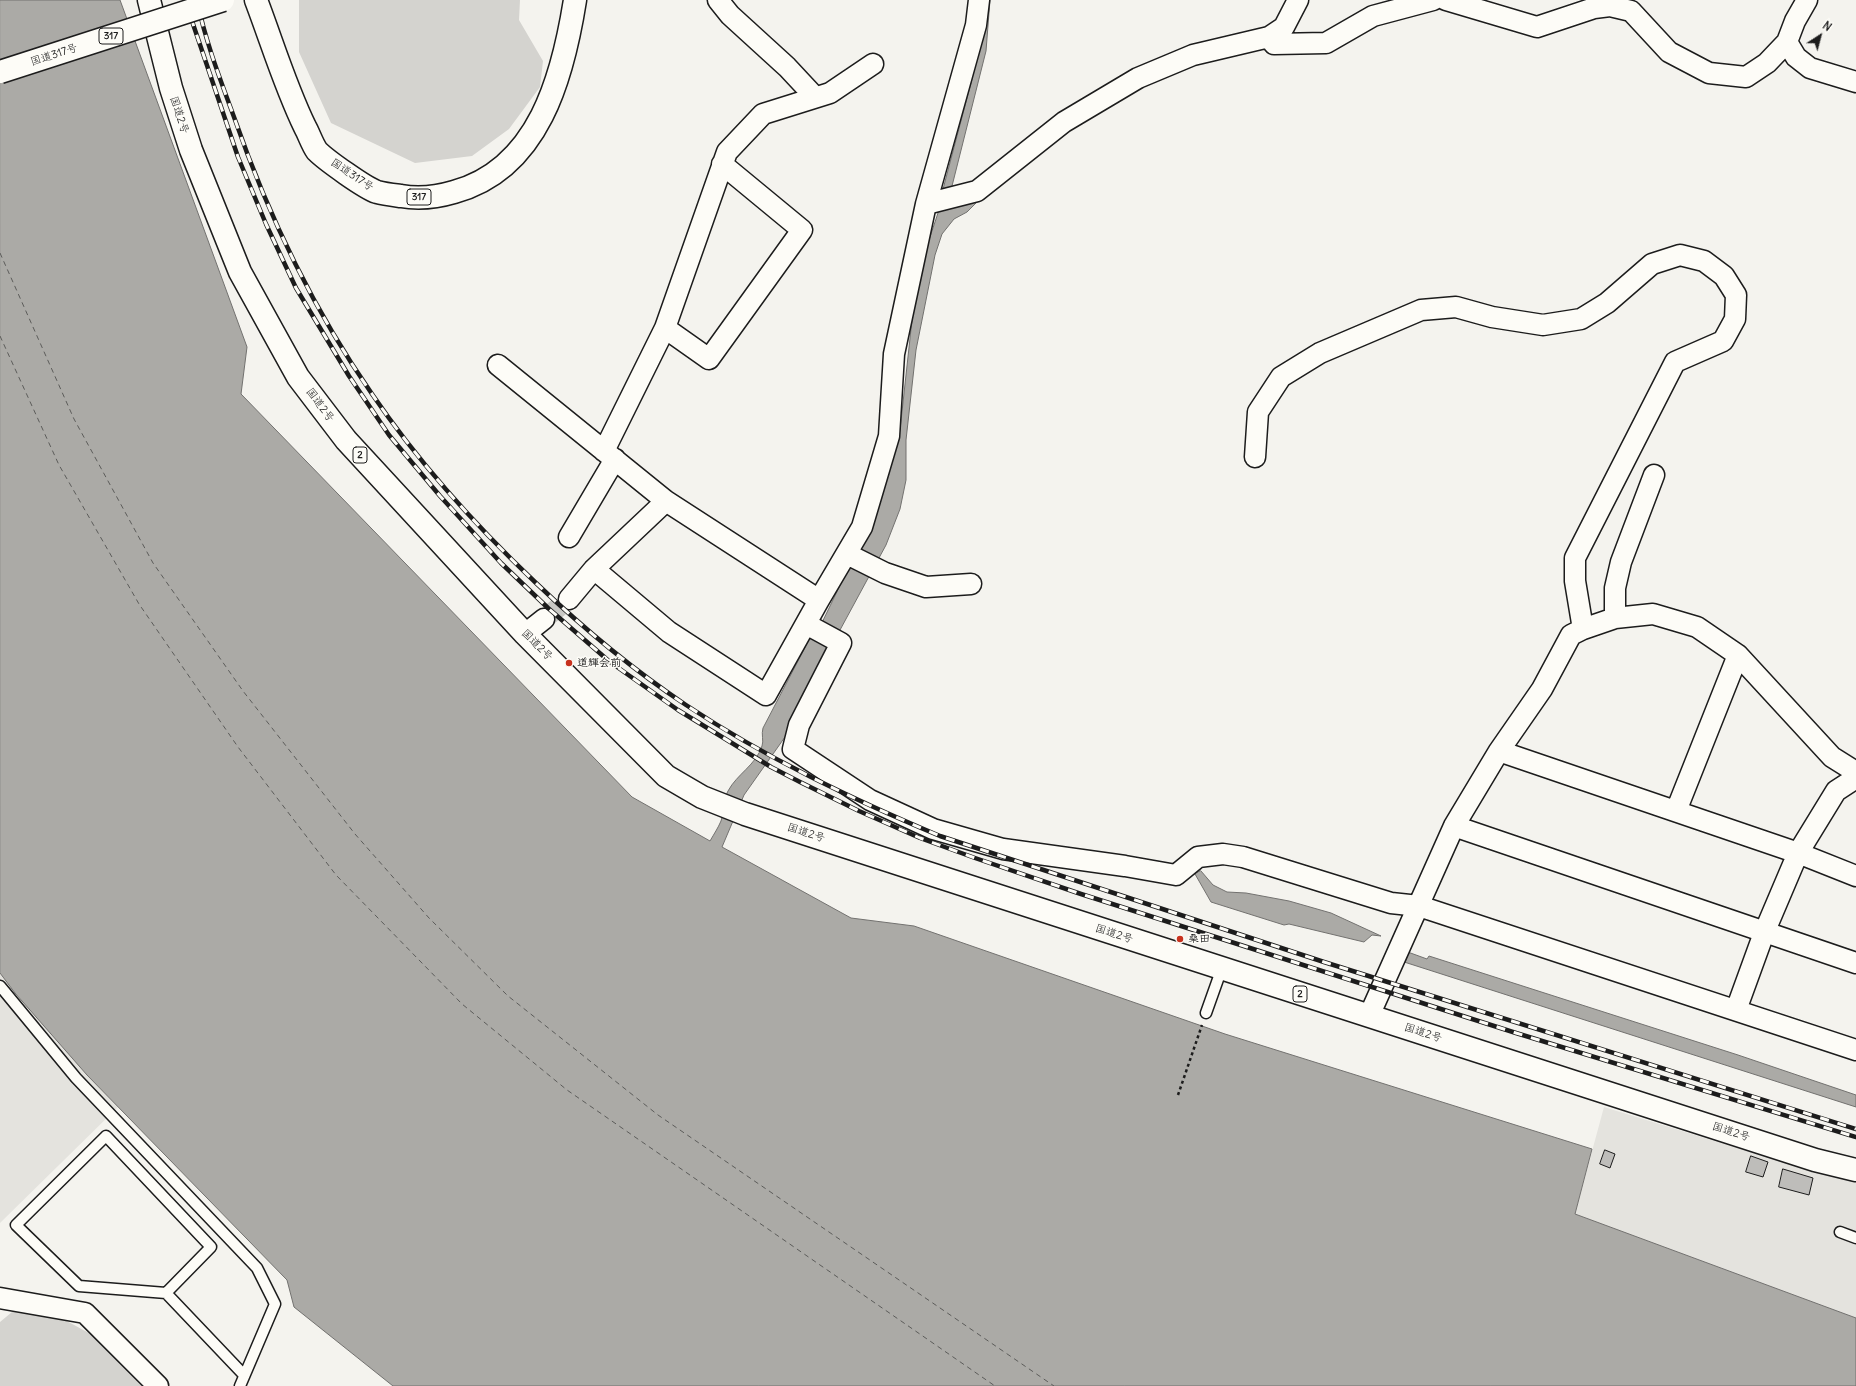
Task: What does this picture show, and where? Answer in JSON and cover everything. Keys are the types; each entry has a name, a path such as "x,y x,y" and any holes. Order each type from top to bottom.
{"highway":[{"name":"国道2号","path":"149,0 171,88 191,150 240,272 298,377 346,440 525,634 666,776 702,798 745,814 1815,1160 1856,1170"},
{"name":"国道317号","path":"0,72 223,0"},
{"name":"国道317号","path":"256,0 295,107 317,151 348,175 376,191 410,198 440,196 471,188 504,168 528,140 548,105 563,63 575,0"}],"street":[{"path":"718,0 730,15 788,67 815,97"},
{"path":"594,569 669,632 766,695 819,600 862,528 889,436 894,354 939,201 976,25 979,0"},
{"path":"939,201 977,191 1064,122 1138,78 1193,55 1269,37 1284,27 1298,0"},
{"path":"1269,37 1274,44 1326,43 1373,16 1433,0"},
{"path":"1446,0 1538,27 1594,8 1610,6 1630,12 1669,52 1709,73 1746,77 1767,63 1787,42 1795,21 1807,0"},
{"path":"1787,42 1796,57 1810,68 1856,82"},
{"path":"569,537 610,455 665,328 726,152 762,114 830,93 873,64"},
{"path":"665,328 709,360 802,230 722,164"},
{"path":"1255,458 1258,412 1281,377 1327,350 1421,310 1456,307 1492,317 1543,325 1581,319 1607,303 1652,264 1680,255 1704,262 1724,276 1736,295 1735,319 1723,341 1675,362 1575,558 1575,582 1583,629"},
{"path":"498,365 666,501 819,600"},
{"path":"1615,618 1615,588 1621,562 1654,475"},
{"path":"569,599 594,569 666,501"},
{"path":"847,554 885,573 926,587 971,584"},
{"path":"1369,1016 1454,826 1499,751 1542,689 1571,636 1583,629 1615,618 1653,614 1697,627 1738,655 1832,757 1856,772"},
{"path":"525,634 544,619"},
{"path":"806,624 841,643 800,725 793,749 870,800 926,825 1004,849 1176,875 1198,857 1223,854 1243,857 1391,903 1419,906 1856,1050"},
{"path":"1676,811 1738,655"},
{"path":"1499,751 1798,853 1856,876"},
{"path":"1736,1010 1764,933 1798,853 1836,791 1856,778"},
{"path":"1454,826 1764,933 1856,963"},
{"path":"0,1298 85,1313 158,1386"}],"lane":[{"path":"1206,1013 1222,968"},
{"path":"0,986 76,1078 257,1268 274,1304 240,1386"},
{"path":"166,1293 211,1248 106,1136 16,1225 79,1286 166,1293 244,1375"},
{"path":"1840,1232 1856,1238"}],"path":[{"path":"1178,1095 1206,1013"}],"shaded area":[{"path":"0,0 120,0 247,347 241,394 632,797 710,841 721,821 725,798 728,791 736,779 751,764 759,753 763,744 763,728 810,638 816,635 846,573 892,462 900,430 913,311 925,252 938,213 971,83 978,52 983,0 990,0 986,51 952,186 951,202 978,198 977,202 967,212 954,219 942,234 935,255 916,350 906,440 906,480 900,509 886,545 840,630 830,641 831,648 785,737 744,795 722,847 851,918 914,926 1225,1034 1592,1149 1575,1214 1856,1318 1856,1386 393,1386 294,1307 287,1280 87,1075 15,993 0,973"},
{"path":"299,0 520,0 519,20 543,61 540,87 509,129 472,156 415,163 331,123 299,52"},
{"path":"1201,871 1213,885 1227,892 1246,893 1289,901 1331,913 1381,936 1372,935 1364,942 1289,924 1284,925 1211,902 1195,874"},
{"path":"1405,951 1427,959 1429,956 1738,1055 1856,1095 1856,1107 1401,961"},
{"path":"0,973 15,993 87,1075 118,1107 0,1223"},
{"path":"1604,1107 1796,1166 1856,1181 1856,1318 1575,1214"},
{"path":"41,1307 98,1338 166,1386 0,1386 0,1322 12,1312"}],"building":[{"path":"1605,1150 1615,1154 1610,1168 1600,1164"},
{"path":"1751,1156 1768,1162 1763,1177 1746,1172"},
{"path":"1783,1169 1813,1178 1809,1195 1779,1187"}],"ferry route":[{"path":"0,253 74,419 153,563 243,691 355,834 429,918 508,996 658,1115 1054,1386"},
{"path":"0,336 59,465 139,604 238,747 336,875 462,1004 567,1090 995,1386"}],"tunnel":[{"path":"544,619 569,599"}],"railway":[{"path":"187,0 193,24 238,157 266,224 296,288 349,376 389,435 440,496 501,563 548,608 610,662 678,710 771,767 800,782 859,811 920,838 975,858 1081,894 1516,1033 1856,1137"},
{"path":"197,0 204,30 218,74 247,154 277,225 311,295 330,329 390,420 449,493 492,539 554,600 608,647 646,677 686,705 747,743 778,760 842,792 940,836 1324,962 1856,1129"}],"place":[{"name":"道輝会前","path":"569,663"},
{"name":"桑田","path":"1180,939"}]}
